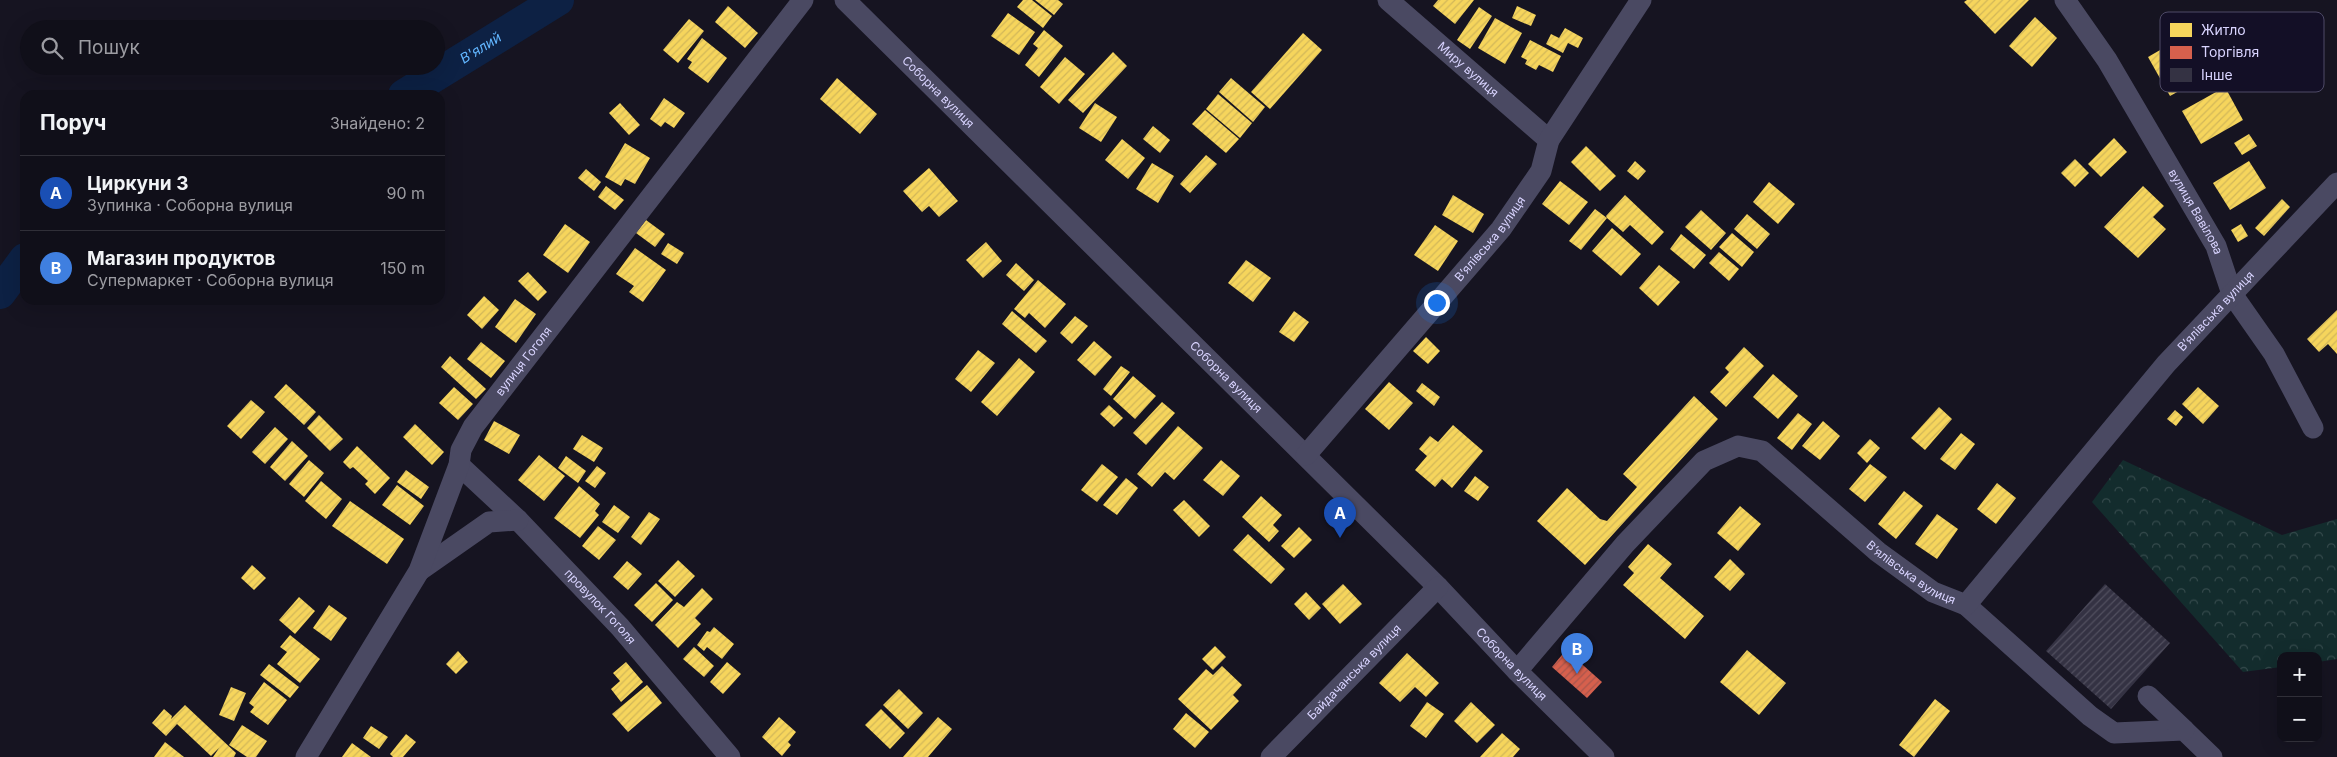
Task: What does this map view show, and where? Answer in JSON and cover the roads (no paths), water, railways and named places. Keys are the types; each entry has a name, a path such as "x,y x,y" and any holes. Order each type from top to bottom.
{"street":[{"name":"вулиця Гоголя","path":"306,757 419,571 459,465 461,450 473,427 802,0"},
{"name":"Соборна вулиця","path":"846,0 1306,455 1438,587 1517,671 1604,757"},
{"name":"Миру вулиця","path":"1388,0 1549,140"},
{"name":"В’ялівська вулиця","path":"1306,455 1500,229 1541,171 1549,140 1640,0"},
{"name":"вулиця Вавілова","path":"2065,0 2107,60 2216,246 2232,294 2274,354 2313,428"},
{"name":"В’ялівська вулиця","path":"1517,671 1625,544 1704,461 1738,446 1762,451 1878,552 1932,592 1966,605 2166,364 2337,183"},
{"name":"провулок Гоголя","path":"459,465 518,520 620,627 730,757"},
{"path":"419,571 490,522 518,520"},
{"name":"Байдачанська вулиця","path":"1271,757 1438,587"},
{"path":"1966,605 2090,716 2114,733 2184,730"},
{"path":"2148,696 2212,757"}],"waterway":[{"name":"В'ялий","path":"445,70 558,0"},
{"name":"В'ялий","path":"412,90 436,75"},
{"name":"В'ялий","path":"0,293 20,266"}],"place":[{"name":"Циркуни 3","path":"1340,538"},
{"name":"Магазин продуктов","path":"1577,674"}]}
